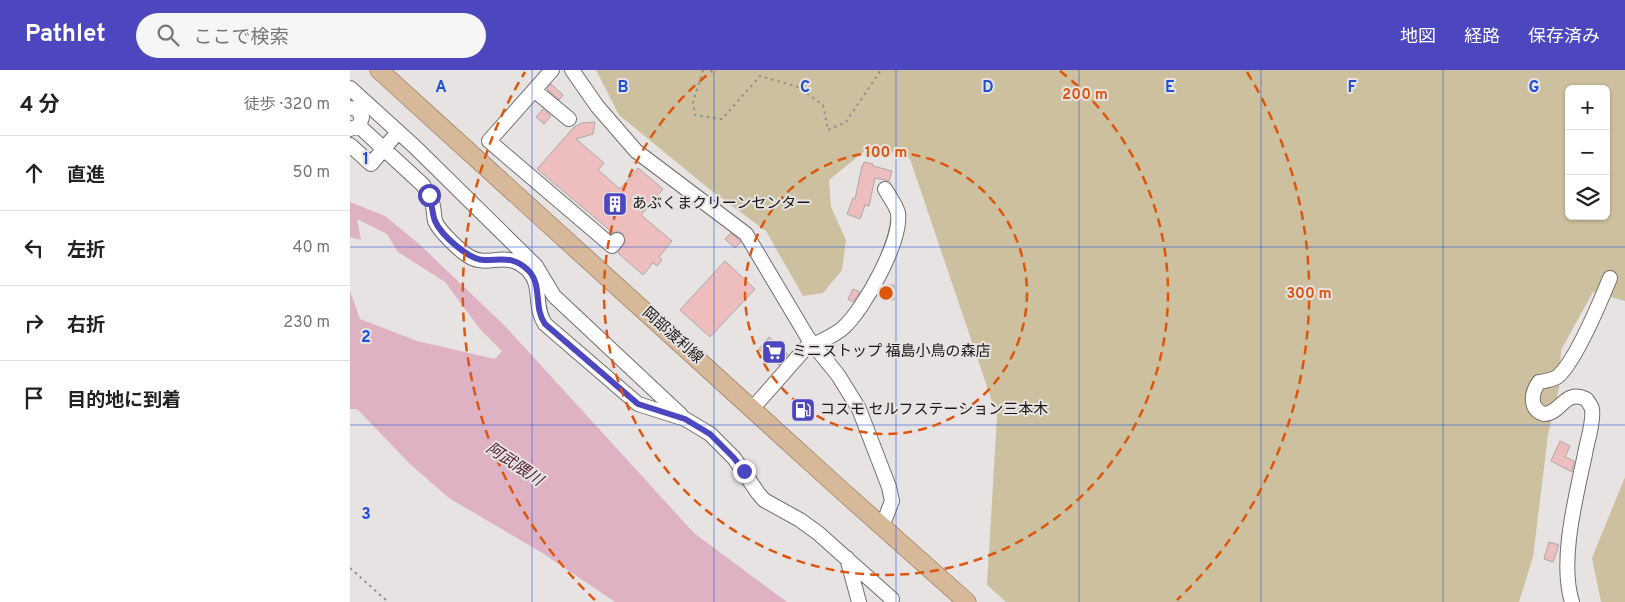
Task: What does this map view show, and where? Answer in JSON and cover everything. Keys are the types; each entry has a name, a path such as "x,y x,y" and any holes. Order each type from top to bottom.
{"main road":[{"name":"岡部渡利線","path":"378,70 882,527 959,600"}],"street":[{"path":"552,70 489,141 612,246 617,240"},
{"path":"572,70 597,106 636,151 746,234 813,344 838,375 859,409 876,450 892,501 882,527"},
{"path":"350,88 362,117 355,128 384,148 423,185 429,195 438,227 460,249 477,260 507,259 519,263 529,271 535,280 538,310 545,324 638,404 685,419"},
{"path":"534,90 568,119"},
{"path":"358,107 398,132 536,266 554,296 685,419 720,442 764,500 800,520 818,533 892,599"},
{"path":"350,145 371,164 398,132"},
{"path":"752,409 813,344 842,330 851,320 870,290 892,246 898,227 898,211 885,189"},
{"path":"1572,602 1568,588 1569,543 1591,423 1592,408 1586,399 1575,397 1568,398 1551,413 1544,414 1536,410 1533,404 1533,394 1539,382 1552,380 1564,370 1580,344 1610,278"},
{"path":"846,558 859,602"}],"path":[{"path":"702,70 692,102 696,116 722,120 760,76 798,87 823,105 828,130 846,122 881,70"},
{"path":"350,568 388,602"}],"shaded area":[{"path":"596,70 1625,70 1625,301 1593,292 1561,350 1559,388 1548,435 1533,557 1519,602 1006,602 987,585 997,416 910,159 872,145 829,180 831,207 846,240 842,270 823,293 803,296 766,231 708,188 619,115"},
{"path":"1625,477 1625,602 1601,602 1592,558"}],"water":[{"name":"阿武隈川","path":"350,202 385,216 418,243 506,327 694,533 787,602 615,602 544,554 449,498 411,465 357,409 350,409 350,291 360,319 417,341 495,359 502,351 480,329 445,282 398,252 387,234 357,219 361,240 350,237"}],"building":[{"path":"551,84 563,95 559,100 547,89"},
{"path":"543,109 551,116 544,124 536,117"},
{"name":"あぶくまクリーンセンター","path":"595,122 593,134 576,139 604,163 598,170 620,189 638,168 663,189 641,215 672,241 659,257 662,260 657,266 653,263 643,275 618,253 625,242 623,234 618,231 613,233 537,169 574,127 582,123"},
{"path":"864,162 892,171 889,181 875,178 869,206 865,205 860,219 847,214 853,198 855,199"},
{"path":"731,233 741,242 735,248 725,239"},
{"path":"725,261 755,289 710,337 680,310"},
{"path":"885,285 894,285 894,300 886,300"},
{"path":"853,289 860,292 853,302 848,299"},
{"name":"ミニストップ 福島小鳥の森店","path":"769,337 788,354 779,365 759,349"},
{"path":"1560,441 1570,446 1565,457 1574,461 1572,472 1551,461"},
{"path":"1549,542 1559,545 1553,562 1544,559"}],"place":[{"name":"あぶくまクリーンセンター","path":"615,204"},
{"name":"ミニストップ 福島小鳥の森店","path":"774,352"},
{"name":"コスモ セルフステーション三本木","path":"803,410"}],"route":[{"path":"429,195 438,227 470,257 477,260 507,259 519,263 529,271 535,280 538,310 545,324 638,404 685,419 710,434 720,442 744,471"}]}
